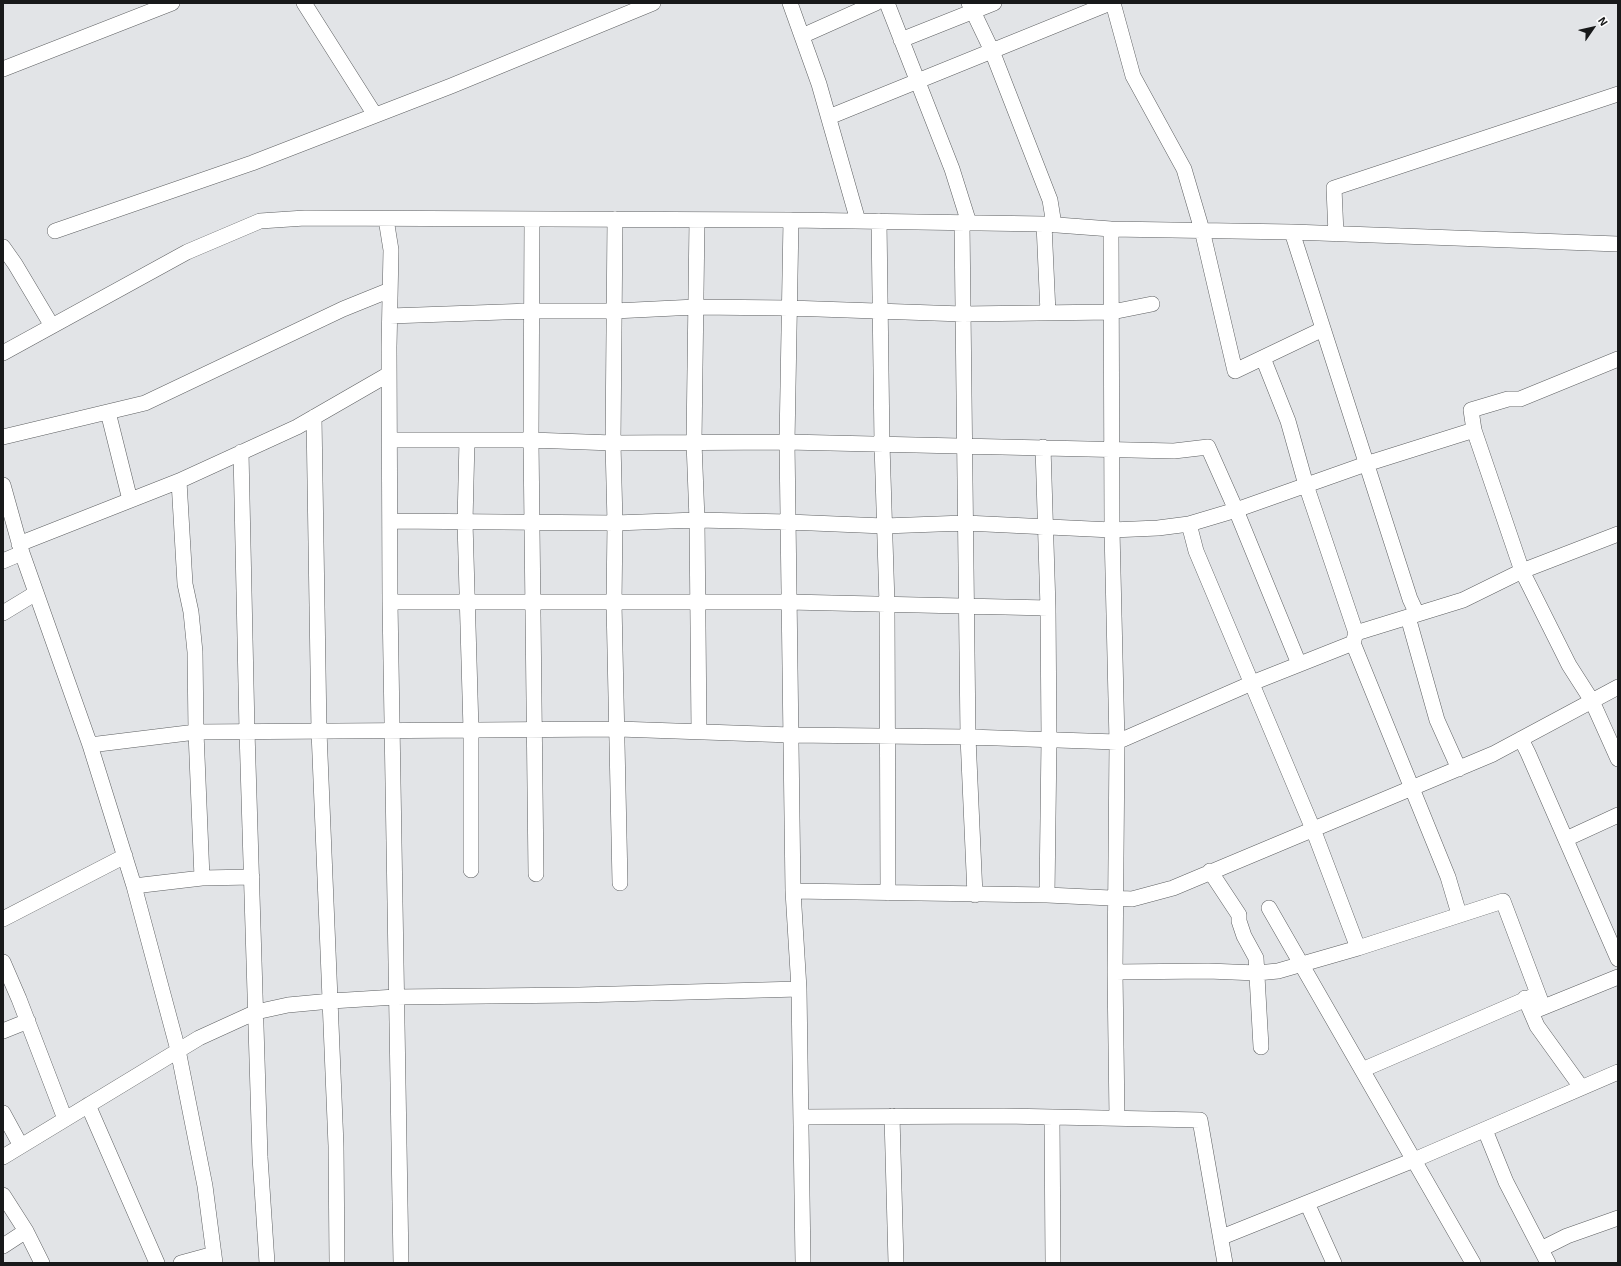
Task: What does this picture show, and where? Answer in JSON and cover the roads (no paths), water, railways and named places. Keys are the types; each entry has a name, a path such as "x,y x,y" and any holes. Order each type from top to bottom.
{"street":[{"path":"304,3 375,115"},
{"path":"55,231 252,163 653,3"},
{"path":"790,3 820,84 858,221"},
{"path":"802,36 876,3"},
{"path":"887,3 952,169 965,223 963,314 966,607 968,737 975,895"},
{"path":"901,40 972,7 994,3"},
{"path":"829,116 1112,3 1133,76 1184,169 1202,230 1235,371 1323,329"},
{"path":"3,69 164,4"},
{"path":"972,7 992,51 1050,200 1048,313"},
{"path":"1336,234 1334,188 1617,100"},
{"path":"3,353 187,252 260,221 305,218 879,221 1049,224 1111,229 1292,232 1618,244"},
{"path":"386,219 391,250 389,374 391,731 401,1263"},
{"path":"532,219 531,440 536,874"},
{"path":"616,219 613,443 615,523 614,602 618,729 620,883"},
{"path":"697,220 694,442 697,520 699,732"},
{"path":"791,220 787,442 793,891 799,989 804,1263"},
{"path":"879,221 882,444 887,604 888,893"},
{"path":"1111,229 1111,450 1117,742 1115,972 1116,1118"},
{"path":"1292,232 1410,599 1437,720 1459,769"},
{"path":"3,247 9,266 52,326"},
{"path":"3,437 145,403 343,309 390,290"},
{"path":"390,316 614,311 696,307 789,308 963,314 1112,312 1152,304"},
{"path":"1263,358 1288,421 1306,485 1354,638 1448,877 1459,914"},
{"path":"1618,359 1520,399 1508,399 1471,410 1474,430 1522,571 1569,665 1592,701 1618,759"},
{"path":"3,561 21,548 130,500 178,481 297,427 389,374"},
{"path":"108,412 130,500"},
{"path":"314,417 314,495 319,731 331,1001 338,1263"},
{"path":"390,521 615,523 697,520 884,526 965,523 1112,530 1158,528 1189,524 1236,510 1366,464 1474,430"},
{"path":"390,440 531,440 613,443 787,442 964,445 1111,450 1174,450 1208,447 1236,510 1299,664"},
{"path":"466,440 465,522 471,730 471,870"},
{"path":"1043,447 1048,608 1049,740 1047,895"},
{"path":"241,452 247,731 260,1157 267,1263"},
{"path":"178,481 185,584 191,612 195,652 196,732 202,878"},
{"path":"3,485 21,548 90,745 125,856 178,1050 205,1186 215,1258 181,1263"},
{"path":"1189,524 1196,551 1252,682 1312,829 1358,948"},
{"path":"90,745 196,732 618,729 1117,742 1252,682 1299,664 1354,638 1413,616 1463,600 1522,571 1618,534"},
{"path":"3,613 36,593"},
{"path":"390,602 789,602 1048,608"},
{"path":"793,891 1047,895 1132,899 1166,890 1459,769 1493,754 1618,687"},
{"path":"1521,739 1618,959"},
{"path":"1566,839 1618,815"},
{"path":"3,919 125,856"},
{"path":"1210,871 1239,915 1239,921 1244,936 1256,958 1261,1047"},
{"path":"134,886 202,878 252,877"},
{"path":"1115,972 1208,971 1257,973 1278,971 1358,948 1459,914 1503,901 1534,1003 1537,1026 1581,1087"},
{"path":"1269,908 1473,1263"},
{"path":"3,962 28,1021 65,1119"},
{"path":"1362,1070 1534,1003 1618,977"},
{"path":"3,1157 199,1038 256,1012 288,1005 396,997 579,995 799,989"},
{"path":"3,1031 28,1021"},
{"path":"1222,1237 1414,1160 1618,1072"},
{"path":"88,1105 157,1263"},
{"path":"3,1113 21,1146"},
{"path":"892,1116 896,1263"},
{"path":"801,1117 1052,1117 1200,1120 1222,1237 1225,1263"},
{"path":"1052,1117 1052,1263"},
{"path":"1485,1130 1506,1182 1548,1263"},
{"path":"3,1195 26,1231 42,1263"},
{"path":"1307,1203 1334,1263"},
{"path":"1541,1249 1567,1236 1618,1218"},
{"path":"3,1246 26,1231"}]}
